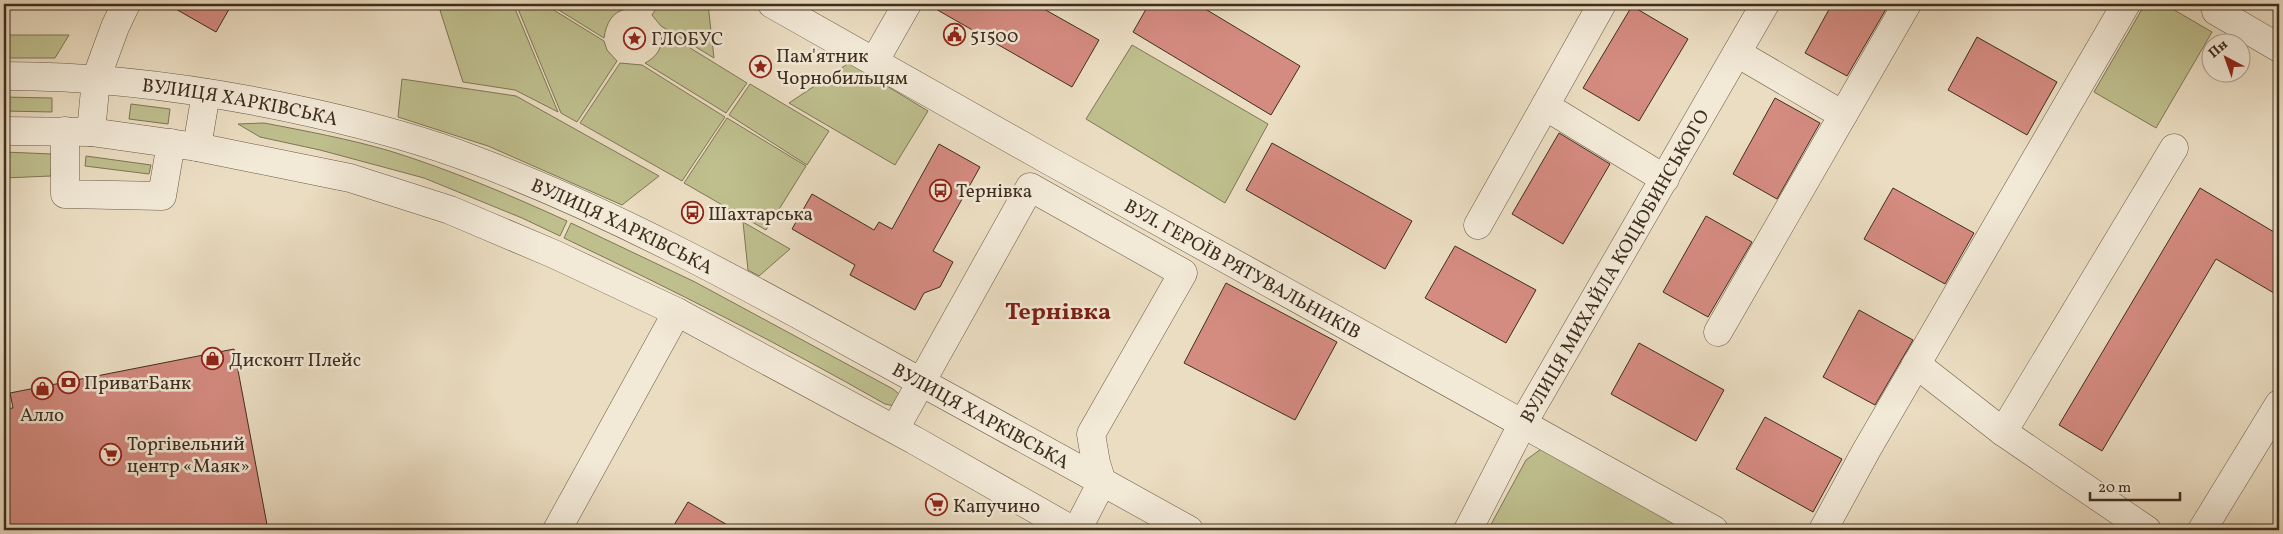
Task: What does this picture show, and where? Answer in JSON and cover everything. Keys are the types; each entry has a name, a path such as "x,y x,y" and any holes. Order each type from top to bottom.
{"street":[{"path":"126,4 115,27 78,132 66,194 162,196 206,93"},
{"name":"ВУЛ. ГЕРОЇВ РЯТУВАЛЬНИКІВ","path":"772,4 1714,530"},
{"path":"874,62 907,4"},
{"path":"1478,225 1602,4"},
{"name":"ВУЛИЦЯ МИХАЙЛА КОЦЮБИНСЬКОГО","path":"1468,530 1523,423 1765,4"},
{"path":"1718,332 1907,4"},
{"path":"1823,530 1916,364 2126,4"},
{"path":"2216,11 2279,48"},
{"path":"1737,53 1843,115"},
{"name":"ВУЛИЦЯ ХАРКІВСЬКА","path":"4,76 96,79 206,93 278,105 377,128 472,159 572,201 696,259 1189,530"},
{"path":"1545,106 1665,179"},
{"path":"4,131 78,132 184,145 350,178 450,210 556,255 677,312 895,429 1072,530"},
{"path":"2003,432 2174,148"},
{"path":"895,429 1030,187 1183,273 1091,434 1096,464 1102,482 1077,530"},
{"path":"557,530 677,312"},
{"path":"1916,364 2003,432 2147,530"},
{"path":"2202,530 2279,404"}],"green space":[{"path":"438,4 513,4 558,112 515,90 463,82"},
{"path":"516,4 544,4 604,41 607,50 617,61 577,122 561,113"},
{"path":"549,4 618,4 627,9 614,15 606,28 604,38"},
{"path":"659,4 708,4 714,58 661,26 652,15"},
{"path":"2145,4 2164,4 2212,32 2200,32 2200,53 2156,128 2094,92"},
{"path":"661,30 747,83 726,113 645,63 654,57 661,45"},
{"path":"4,35 69,35 55,58 4,58"},
{"path":"1132,45 1268,124 1225,203 1086,119"},
{"path":"620,63 642,65 725,117 682,181 580,123"},
{"path":"849,63 928,111 895,165 789,103"},
{"path":"402,79 516,96 659,176 622,205 488,146 398,117"},
{"path":"750,84 829,131 807,165 729,115"},
{"path":"4,97 52,98 52,112 4,111"},
{"path":"131,104 170,109 168,124 129,119"},
{"path":"727,118 806,166 766,230 684,183"},
{"path":"264,123 343,139 390,151 480,183 567,221 560,236 522,218 424,178 320,150 260,137 238,124"},
{"path":"4,152 52,154 51,176 4,178"},
{"path":"86,156 151,165 149,174 85,166"},
{"path":"743,222 790,249 759,276 748,270"},
{"path":"571,223 695,282 893,389 904,398 899,407 885,404 726,318 564,238"},
{"path":"1541,449 1689,530 1488,530 1526,460"}],"building":[{"path":"167,4 232,4 216,32"},
{"path":"927,4 1035,4 1099,40 1072,87"},
{"path":"1149,4 1197,4 1300,66 1271,115 1133,32"},
{"path":"1832,4 1889,4 1847,76 1805,53"},
{"path":"1632,6 1688,39 1639,121 1583,88"},
{"path":"1977,37 2057,82 2027,135 1948,90"},
{"path":"1775,98 1820,123 1777,199 1733,174"},
{"path":"1559,133 1610,164 1563,244 1512,214"},
{"path":"1272,143 1412,221 1385,269 1246,190"},
{"path":"939,144 980,167 933,251 953,262 940,287 924,293 915,310 850,275 855,265 792,229 812,194 874,230 879,222 892,229"},
{"path":"1893,188 1974,233 1945,284 1864,239"},
{"path":"2200,188 2279,235 2279,296 2216,259 2102,451 2059,425"},
{"path":"1706,216 1752,242 1708,317 1663,292"},
{"path":"1455,246 1536,290 1506,343 1425,298"},
{"path":"1226,283 1337,342 1295,420 1184,363"},
{"path":"1859,310 1913,340 1875,405 1823,377"},
{"path":"1639,343 1724,390 1696,441 1611,394"},
{"name":"Торгівельний центр «Маяк»","path":"234,349 268,530 4,530 4,409 13,408 10,393"},
{"path":"1765,417 1842,459 1813,512 1736,469"},
{"path":"688,502 736,530 671,530"}],"place":[{"name":"51500","path":"954,35"},
{"name":"ГЛОБУС","path":"635,38"},
{"name":"Пам'ятник Чорнобильцям","path":"760,66"},
{"name":"Тернівка","path":"940,190"},
{"name":"Шахтарська","path":"692,213"},
{"name":"Дисконт Плейс","path":"213,359"},
{"name":"ПриватБанк","path":"68,382"},
{"name":"Алло","path":"42,388"},
{"name":"Торгівельний центр «Маяк»","path":"111,454"},
{"name":"Капучино","path":"937,505"}],"district":[{"name":"Тернівка","path":"1058,311"}]}
